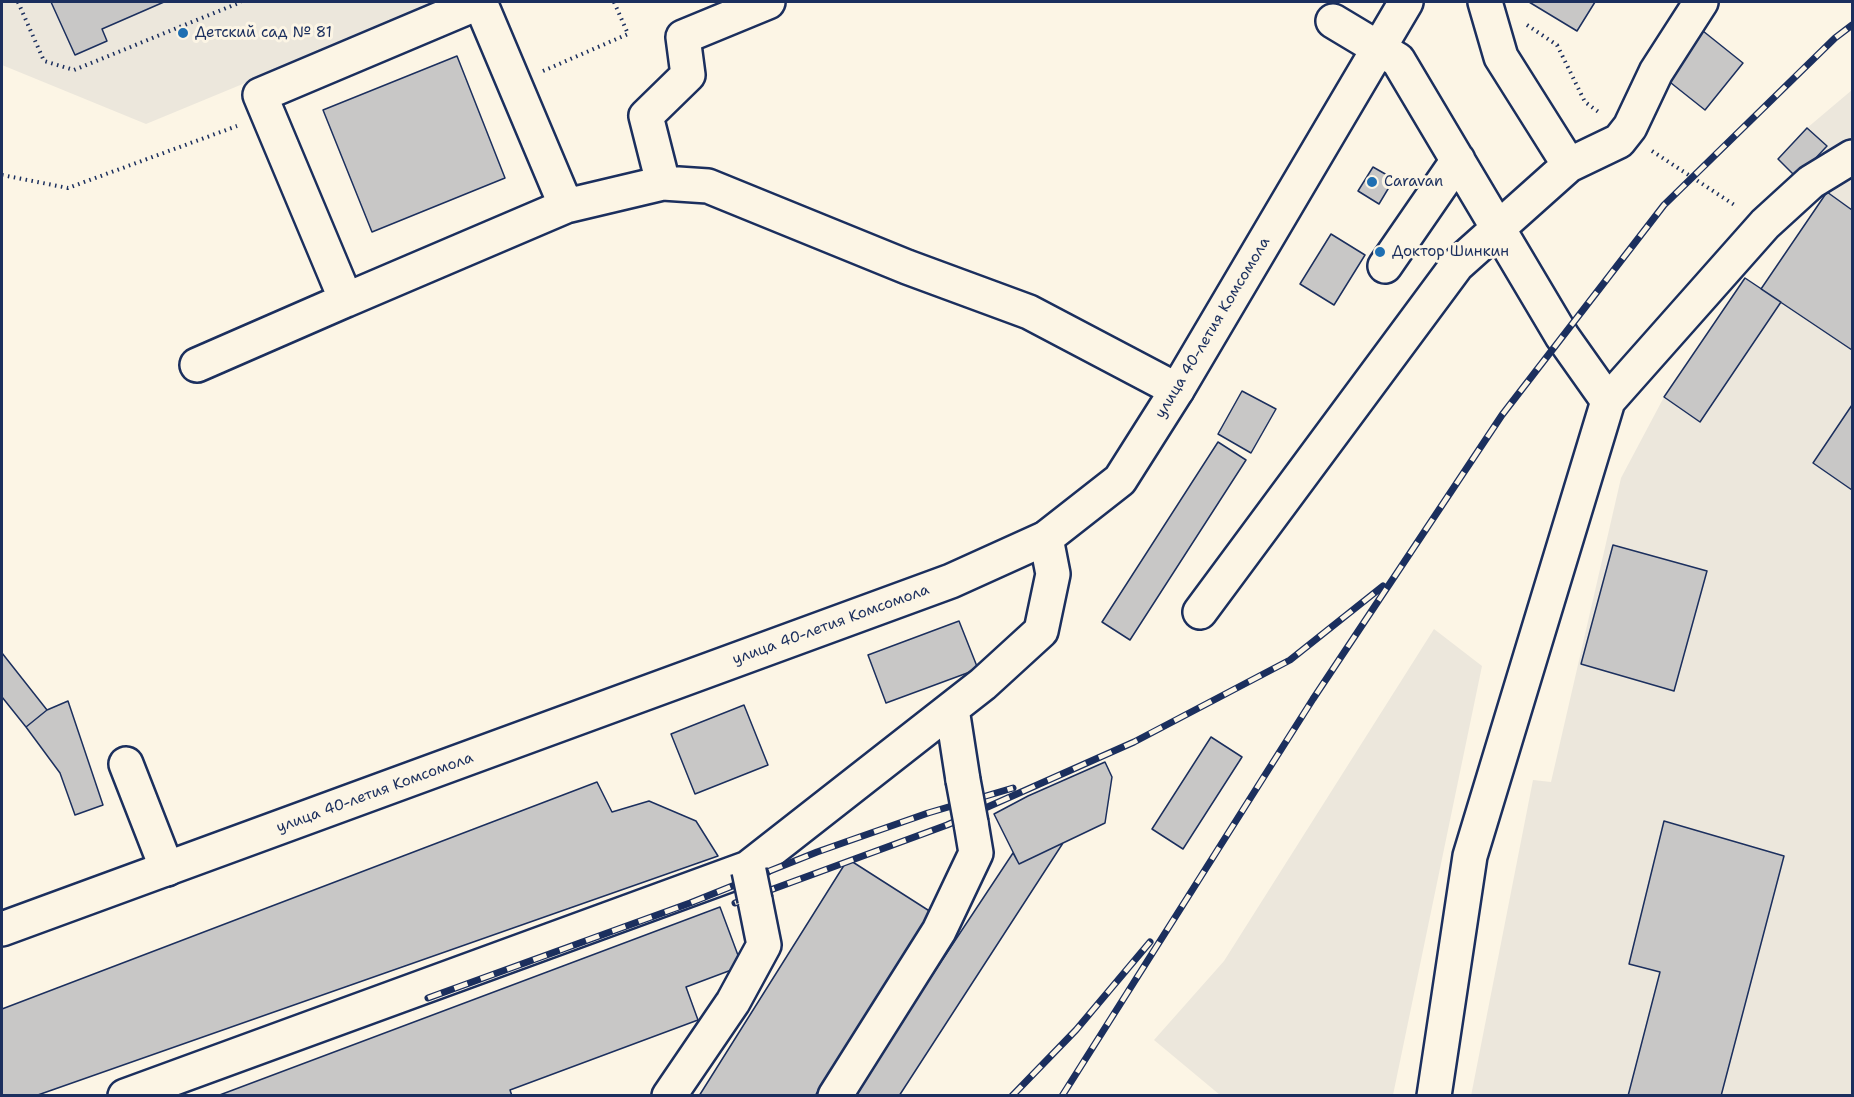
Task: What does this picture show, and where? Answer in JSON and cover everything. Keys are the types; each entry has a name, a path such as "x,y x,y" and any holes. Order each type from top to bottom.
{"main road":[{"path":"346,300 260,95 480,2 566,206"},
{"path":"663,183 646,116 688,75 683,37 768,2"},
{"name":"улица 40-летия Комсомола","path":"2,929 951,581 1046,538 1120,480 1177,390 1406,2"},
{"path":"1485,2 1501,57 1569,165"},
{"path":"1200,612 1456,265 1569,165 1619,141 1630,127 1656,72 1701,2"},
{"path":"1333,21 1398,60 1562,336 1608,401"},
{"path":"1434,1095 1470,856 1608,401 1765,224 1811,182 1852,157"},
{"path":"1385,266 1458,160"},
{"path":"197,365 566,206 663,183 708,186 907,267 1029,312 1177,390"},
{"path":"125,1095 751,880 984,684 1041,631 1053,574 1046,538"},
{"path":"834,1095 939,931 976,853 952,709"},
{"path":"126,764 166,869"},
{"path":"669,1095 733,1002 764,945 751,880"}],"path":[{"path":"18,2 44,62 74,70 241,2"},
{"path":"514,83 628,34 614,2"},
{"path":"1519,20 1557,45 1585,102 1625,133 1691,178 1765,224"},
{"path":"2,175 68,188 268,115"}],"shaded area":[{"name":"Детский сад № 81","path":"2,2 441,2 146,124 2,65"},
{"path":"1852,90 1852,1095 1471,1096 1533,780 1551,782 1621,478 1664,397 1745,278 1761,289 1826,192 1797,178 1778,159 1807,128"},
{"path":"1434,629 1482,666 1393,1095 1220,1095 1154,1040 1224,961"}],"building":[{"path":"51,2 164,2 102,29 107,41 75,55"},
{"path":"1529,2 1595,2 1577,31"},
{"path":"1703,31 1743,63 1705,110 1666,79"},
{"path":"457,56 505,178 372,232 323,110"},
{"path":"1807,128 1827,146 1797,178 1778,159"},
{"path":"1373,167 1394,179 1379,204 1358,191"},
{"path":"1827,192 1852,210 1852,350 1761,289"},
{"path":"1331,234 1365,255 1334,305 1300,284"},
{"path":"1745,278 1781,302 1700,422 1664,397"},
{"path":"1242,391 1276,409 1251,453 1218,434"},
{"path":"1852,405 1852,490 1813,463"},
{"path":"1218,442 1246,460 1130,640 1102,622"},
{"path":"1613,545 1707,571 1674,691 1581,664"},
{"path":"959,621 978,669 886,703 868,655"},
{"path":"2,653 47,710 26,727 2,697"},
{"path":"68,701 103,805 75,815 60,773 26,727 47,710"},
{"path":"744,705 768,765 695,794 671,734"},
{"path":"1211,737 1242,757 1183,849 1152,829"},
{"path":"1105,762 1112,777 1105,823 1019,864 994,814 1028,796"},
{"path":"597,782 612,812 649,801 696,821 718,856 35,1096 2,1096 2,1009"},
{"path":"1664,821 1784,856 1721,1096 1628,1096 1660,972 1629,964"},
{"path":"1063,843 899,1096 852,1096 1013,853 1019,864"},
{"path":"848,859 931,912 815,1096 699,1096"},
{"path":"720,907 742,966 686,987 698,1020 510,1090 512,1096 217,1096"}],"railway":[{"path":"1062,1096 1313,699 1502,415 1664,205 1835,38 1852,25"},
{"path":"735,903 947,825 1134,742 1290,660 1383,586"},
{"path":"428,998 690,903 817,852 928,813 1013,788"},
{"path":"1012,1096 1076,1030 1150,942"}],"place":[{"name":"Детский сад № 81","path":"183,33"},
{"name":"Caravan","path":"1372,182"},
{"name":"Доктор Шинкин","path":"1380,252"}]}
